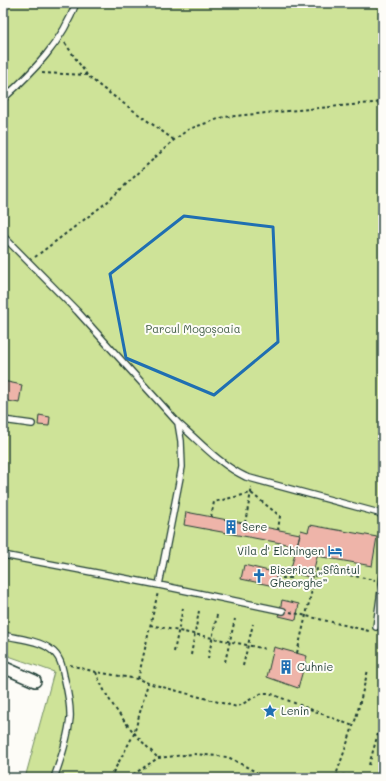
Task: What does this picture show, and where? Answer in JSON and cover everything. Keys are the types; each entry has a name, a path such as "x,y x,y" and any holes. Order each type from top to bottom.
{"street":[{"path":"3,667 35,681"}],"lane":[{"path":"3,99 42,59 61,36 76,3"},
{"path":"3,236 77,311 178,423 233,471 254,479 379,513 383,517"},
{"path":"3,420 32,424"},
{"path":"159,585 182,467 181,441 178,423"},
{"path":"3,555 283,611"},
{"path":"376,628 383,579"},
{"path":"3,635 39,644 50,649 61,662 68,694 70,717 62,754 54,778"}],"path":[{"path":"61,36 87,76 174,140"},
{"path":"28,73 55,73 87,76"},
{"path":"28,262 106,203 174,140 189,129 224,117 383,102"},
{"path":"245,523 254,479"},
{"path":"211,517 214,502 251,493"},
{"path":"251,493 280,516 278,530"},
{"path":"296,653 317,569 383,579"},
{"path":"276,578 291,578"},
{"path":"138,679 159,585"},
{"path":"174,652 183,608"},
{"path":"191,655 199,611"},
{"path":"283,611 369,631"},
{"path":"208,659 217,615"},
{"path":"225,662 235,619"},
{"path":"243,666 253,624"},
{"path":"150,625 266,649"},
{"path":"61,662 96,672 138,679 237,708 262,693 269,693 353,726"},
{"path":"335,778 353,726 368,670"},
{"path":"96,672 102,688 134,734 158,758"},
{"path":"110,778 134,734 148,683"},
{"path":"369,765 383,716"},
{"path":"128,778 158,758 193,754 228,757 256,772 261,778"},
{"path":"336,775 352,776"}],"highlighted area":[{"path":"184,216 273,227 278,342 214,395 126,358 110,274"}],"green space":[{"name":"Parcul Mogoșoaia","path":"3,3 383,3 383,778 25,778 54,672 3,654"}],"building":[{"path":"3,381 22,385 19,403 3,400"},
{"path":"39,415 50,417 49,426 38,425"},
{"name":"Sere","path":"186,512 300,534 297,546 184,525"},
{"name":"Vila d' Elchingen","path":"310,525 377,537 372,566 317,556 312,578 290,572 301,530 308,532"},
{"name":"Biserica „Sfântul Gheorghe”","path":"244,565 277,573 274,586 241,579"},
{"path":"282,600 299,604 296,620 279,616"},
{"name":"Cuhnie","path":"274,647 307,656 298,688 267,677"}],"place":[{"name":"Sere","path":"231,527"},
{"name":"Vila d' Elchingen","path":"335,551"},
{"name":"Biserica „Sfântul Gheorghe”","path":"259,576"},
{"name":"Cuhnie","path":"286,667"},
{"name":"Lenin","path":"270,711"}]}
